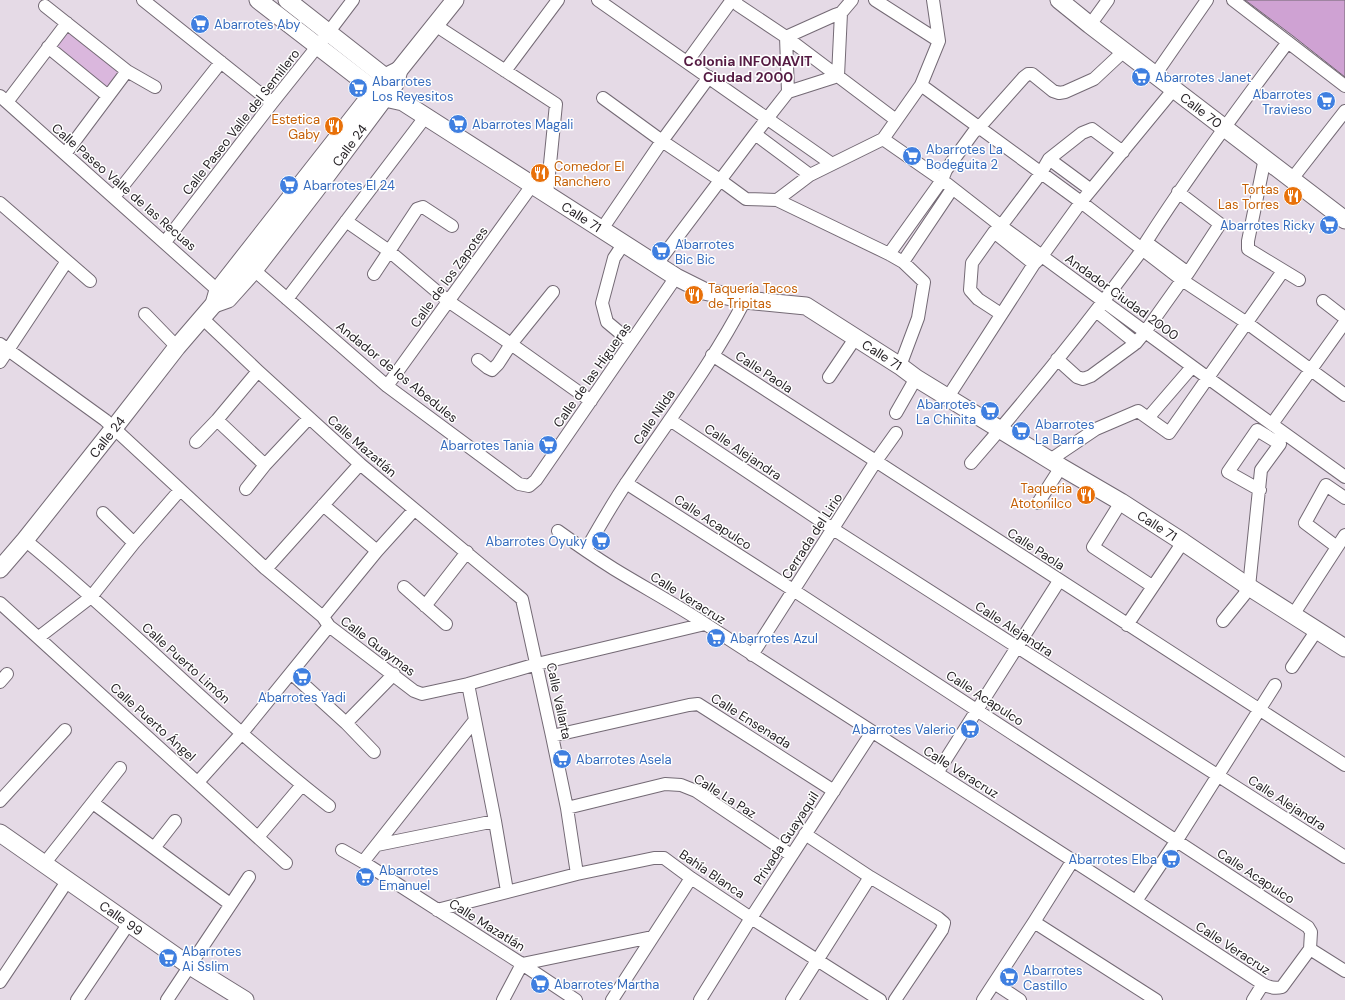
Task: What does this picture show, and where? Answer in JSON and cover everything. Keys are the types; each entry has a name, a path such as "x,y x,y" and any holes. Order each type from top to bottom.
{"street":[{"path":"143,0 272,103"},
{"path":"258,0 380,95"},
{"path":"287,0 328,33 393,77 403,102"},
{"name":"Calle Paseo Valle del Semillero","path":"165,242 353,0"},
{"name":"Calle 24","path":"220,298 254,270 393,77 455,0"},
{"path":"505,71 558,0"},
{"path":"598,0 832,164"},
{"path":"687,62 733,0 738,5 786,37 896,120"},
{"path":"786,37 841,13 852,0"},
{"path":"875,0 939,41"},
{"path":"777,200 810,175 883,140 921,85 939,41 933,0"},
{"name":"Calle 70","path":"1059,0 1174,90 1345,220"},
{"path":"1090,25 1108,0"},
{"path":"1155,75 1207,0"},
{"path":"1233,0 1345,86"},
{"path":"45,6 128,71 155,87"},
{"path":"838,76 841,13"},
{"path":"3,99 67,23"},
{"path":"435,25 556,104 547,194"},
{"path":"786,37 788,92"},
{"path":"971,463 1001,429 1104,302 1144,246 1178,192 1224,127 1288,42"},
{"path":"48,47 108,96"},
{"path":"889,254 942,180 946,170 973,133 1028,74 1032,74 1053,91 1059,93 1065,92 1094,79 1124,51"},
{"path":"114,197 221,62"},
{"path":"65,154 128,71"},
{"path":"658,264 788,92 838,76"},
{"path":"602,229 662,141 709,77"},
{"path":"921,85 1081,202 1144,246 1345,394"},
{"path":"948,397 1001,314 1038,260 1081,202 1174,90"},
{"name":"Calle 24","path":"0,569 24,540 110,424 220,298 380,95"},
{"name":"Calle 71","path":"380,95 403,102 658,264 676,277 704,291 745,300 806,306 856,337 916,378 1121,502 1249,587 1345,648"},
{"path":"602,98 746,199 777,200 904,262 924,282 918,318 900,366"},
{"name":"Calle Paseo Valle de las Recuas","path":"3,99 165,242 220,298"},
{"path":"1292,179 1345,111"},
{"path":"287,299 426,116"},
{"path":"1001,314 978,299 970,290 972,263 1041,172 1049,159 1082,133 1092,128 1123,152"},
{"path":"755,134 810,175"},
{"path":"883,140 942,180 998,229"},
{"path":"1265,158 1248,241 1248,249 1299,280"},
{"path":"1049,159 1091,190"},
{"name":"Calle de los Zapotes","path":"388,386 533,184"},
{"path":"904,262 952,189"},
{"path":"1057,360 1077,377 1083,379 1091,376 1136,343 1185,277 1220,224 1178,192"},
{"path":"374,274 417,209 422,207 452,226"},
{"path":"2,209 90,281"},
{"path":"346,221 390,251 448,301 591,401"},
{"name":"Andador Ciudad 2000","path":"998,229 1038,260 1104,302 1145,332 1189,371 1272,424 1341,474"},
{"path":"624,243 614,258 602,303 607,322 631,342"},
{"path":"0,362 4,347 67,261"},
{"name":"Andador de los Abedules","path":"254,270 388,386 519,484 528,486"},
{"path":"1038,503 1056,464 1096,429 1138,411 1169,433 1283,271"},
{"name":"Calle de las Higueras","path":"528,486 536,480 676,277"},
{"path":"478,360 492,370 553,292"},
{"name":"Calle Nilda","path":"586,550 626,484 712,355 745,300"},
{"path":"1323,301 1345,318"},
{"path":"1096,311 1136,343"},
{"path":"145,314 177,347"},
{"name":"Calle Mazatlán","path":"202,318 360,464 508,587"},
{"path":"1272,424 1345,322"},
{"path":"828,377 856,337"},
{"name":"Calle Guaymas","path":"4,347 110,424 266,569 326,622 414,691 422,694 468,684 537,664 705,624"},
{"name":"Calle Paola","path":"712,355 1345,765"},
{"path":"196,442 217,420 258,371"},
{"path":"1148,418 1189,371"},
{"path":"896,413 916,378"},
{"path":"246,489 265,465 309,418"},
{"path":"217,420 265,465"},
{"name":"Calle Alejandra","path":"670,420 833,529 1345,857"},
{"path":"1223,621 1249,587 1260,490 1261,470 1280,444 1257,430 1228,472 1260,490"},
{"name":"Cerrada del Lirio","path":"752,655 876,461 896,433"},
{"path":"1341,474 1345,462"},
{"path":"266,569 360,464"},
{"name":"Calle Acapulco","path":"626,484 793,590 1308,927 1311,932 1310,949"},
{"path":"1338,547 1305,523 1326,485 1345,498"},
{"path":"39,637 91,596 180,490"},
{"path":"1121,502 1093,547 1152,586"},
{"path":"323,505 377,550"},
{"path":"198,782 242,733 291,673 377,550 414,510"},
{"path":"103,513 134,543"},
{"path":"558,531 586,550"},
{"path":"1293,614 1345,535"},
{"name":"Calle Puerto Limón","path":"24,540 91,596 242,733 302,785 329,806"},
{"path":"1128,625 1152,586 1183,542"},
{"name":"Calle Veracruz","path":"586,550 612,568 705,624 1136,900 1263,984 1271,988 1282,987 1310,949"},
{"path":"425,606 466,552"},
{"path":"937,773 1059,581"},
{"path":"404,586 446,624"},
{"name":"Calle Vallarta","path":"508,587 522,599 567,808 577,874"},
{"name":"Calle Puerto Ángel","path":"0,603 286,863"},
{"path":"1292,667 1317,630"},
{"path":"291,673 374,752"},
{"path":"346,724 394,674"},
{"path":"468,684 495,820 507,891"},
{"path":"1136,900 1275,685"},
{"name":"Calle Ensenada","path":"552,736 698,704 834,790"},
{"path":"363,862 475,720"},
{"path":"0,802 65,730"},
{"name":"Privada Guayaquil","path":"700,1000 791,855 872,732"},
{"path":"44,864 120,768"},
{"name":"Calle La Paz","path":"567,808 665,784 681,785 696,791 791,855"},
{"path":"258,838 302,785"},
{"path":"93,803 230,904"},
{"path":"377,845 495,820"},
{"path":"154,848 175,821"},
{"name":"Calle 99","path":"0,833 190,966 245,1000"},
{"path":"805,834 944,923 942,930 895,1000"},
{"name":"Calle Mazatlán","path":"342,850 438,910 576,1000"},
{"name":"Bahía Blanca","path":"438,910 577,874 654,858 664,858 751,918 880,1000"},
{"path":"983,1000 1073,860"},
{"path":"167,1000 249,877"},
{"path":"792,1000 870,877"},
{"path":"612,1000 691,878"},
{"path":"0,982 68,880"},
{"path":"1034,922 1156,1000"},
{"path":"77,1000 129,923"},
{"path":"503,1000 522,964 652,937"},
{"path":"1310,949 1345,971"},
{"path":"994,983 1020,1000"},
{"path":"1253,1000 1263,984"}],"shaded area":[{"path":"67,23 127,71 108,96 48,47"}],"building":[{"path":"1245,0 1345,0 1345,77 1293,36"}],"place":[{"name":"Abarrotes Aby","path":"200,24"},
{"name":"Abarrotes Janet","path":"1141,77"},
{"name":"Abarrotes Los Reyesitos","path":"358,88"},
{"name":"Abarrotes Travieso","path":"1326,101"},
{"name":"Abarrotes Magali","path":"458,124"},
{"name":"Estetica Gaby","path":"334,126"},
{"name":"Abarrotes La Bodeguita 2","path":"912,156"},
{"name":"Comedor El Ranchero","path":"540,173"},
{"name":"Abarrotes El 24","path":"289,185"},
{"name":"Tortas Las Torres","path":"1293,196"},
{"name":"Abarrotes Ricky","path":"1329,225"},
{"name":"Abarrotes Bic Bic","path":"661,251"},
{"name":"Taquería Tacos de Tripitas","path":"694,295"},
{"name":"Abarrotes La Chinita","path":"990,411"},
{"name":"Abarrotes La Barra","path":"1021,431"},
{"name":"Abarrotes Tania","path":"548,445"},
{"name":"Taqueria Atotonilco","path":"1086,495"},
{"name":"Abarrotes Oyuky","path":"601,541"},
{"name":"Abarrotes Azul","path":"716,638"},
{"name":"Abarrotes Yadi","path":"302,677"},
{"name":"Abarrotes Valerio","path":"970,729"},
{"name":"Abarrotes Asela","path":"562,759"},
{"name":"Abarrotes Elba","path":"1171,859"},
{"name":"Abarrotes Emanuel","path":"365,877"},
{"name":"Abarrotes Ai Sslim","path":"168,958"},
{"name":"Abarrotes Castillo","path":"1009,977"},
{"name":"Abarrotes Martha","path":"540,984"}],"district":[{"name":"Colonia INFONAVIT Ciudad 2000","path":"748,70"}]}
